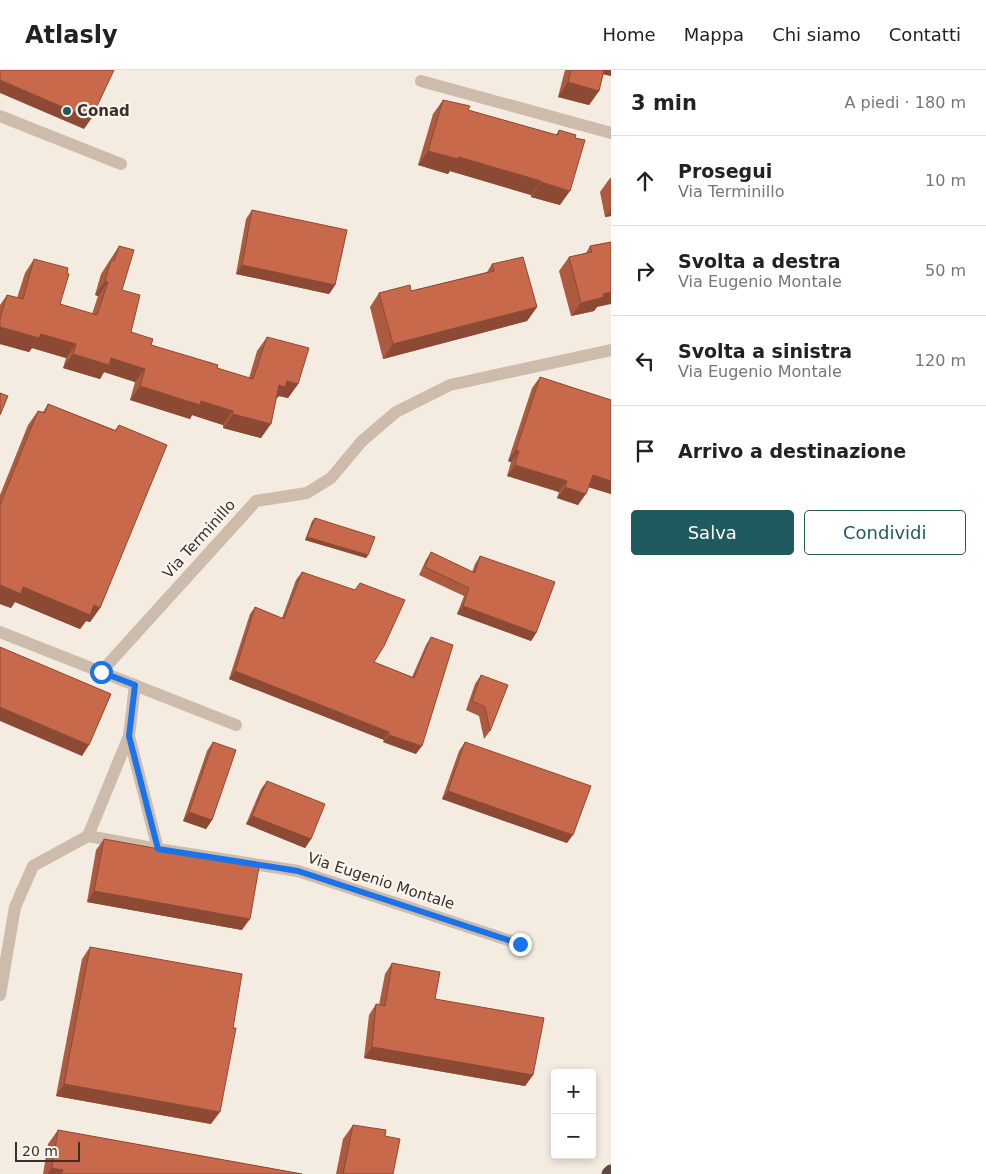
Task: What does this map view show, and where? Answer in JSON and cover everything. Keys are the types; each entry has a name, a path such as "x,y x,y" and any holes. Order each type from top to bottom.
{"street":[{"path":"421,81 611,133"},
{"path":"0,116 122,164"},
{"name":"Via Terminillo","path":"101,672 256,501 306,492 331,478 362,441 396,412 450,385 611,350"},
{"path":"0,632 236,725"},
{"path":"0,994 15,907 33,866 88,836 129,736 135,685"},
{"path":"129,736 158,849"},
{"name":"Via Eugenio Montale","path":"88,836 298,871 520,944"}],"building":[{"name":"Conad","path":"0,70 114,70 91,119 0,80"},
{"path":"571,70 604,70 599,91 568,82"},
{"path":"443,100 470,106 468,110 553,134 558,135 559,130 576,135 575,138 585,140 570,191 459,157 458,159 428,151"},
{"path":"252,210 347,230 335,285 242,265"},
{"path":"611,242 611,292 603,294 604,297 581,303 569,257 592,252 590,246"},
{"path":"119,246 134,250 122,290 140,295 131,332 153,339 151,345 218,365 217,368 253,379 267,337 309,348 298,384 287,381 285,387 279,385 271,424 233,414 233,411 201,401 200,405 140,386 145,369 111,358 109,365 73,354 76,344 41,334 39,338 0,327 0,318 7,295 23,299 34,259 68,268 67,273 69,274 60,304 97,315 108,282 105,281 111,260 114,261"},
{"path":"523,257 537,307 393,344 379,293 410,285 411,291 494,271 492,264"},
{"path":"540,377 611,400 611,481 593,475 586,494 565,487 567,481 515,465 519,451 516,450"},
{"path":"0,393 8,396 0,415"},
{"path":"48,404 116,431 119,425 167,445 100,608 94,605 90,615 23,587 21,594 0,585 0,505 38,411 45,413"},
{"path":"315,518 375,537 368,555 307,537"},
{"path":"431,552 475,573 480,556 555,582 536,633 463,606 469,588 425,567"},
{"path":"302,572 355,590 360,583 405,600 384,646 374,662 414,678 431,637 453,645 422,746 389,735 389,732 235,671 255,607 284,619"},
{"path":"0,647 111,694 89,745 0,707"},
{"path":"481,675 508,685 490,731 485,707 472,701"},
{"path":"213,742 236,750 212,820 189,812"},
{"path":"465,742 591,786 573,835 448,791"},
{"path":"267,781 325,804 311,839 252,816"},
{"path":"104,839 259,867 250,919 94,891"},
{"path":"90,947 242,974 233,1028 236,1028 220,1112 64,1084"},
{"path":"392,963 440,972 435,999 544,1018 533,1075 372,1047 376,1004 385,1006"},
{"path":"353,1125 386,1130 385,1136 400,1139 393,1174 343,1174"},
{"path":"58,1130 302,1174 62,1174 63,1170 52,1168"}],"place":[{"name":"Conad","path":"67,111"}],"route":[{"path":"101,672 135,685 129,736 158,849 298,871 520,944"}]}
